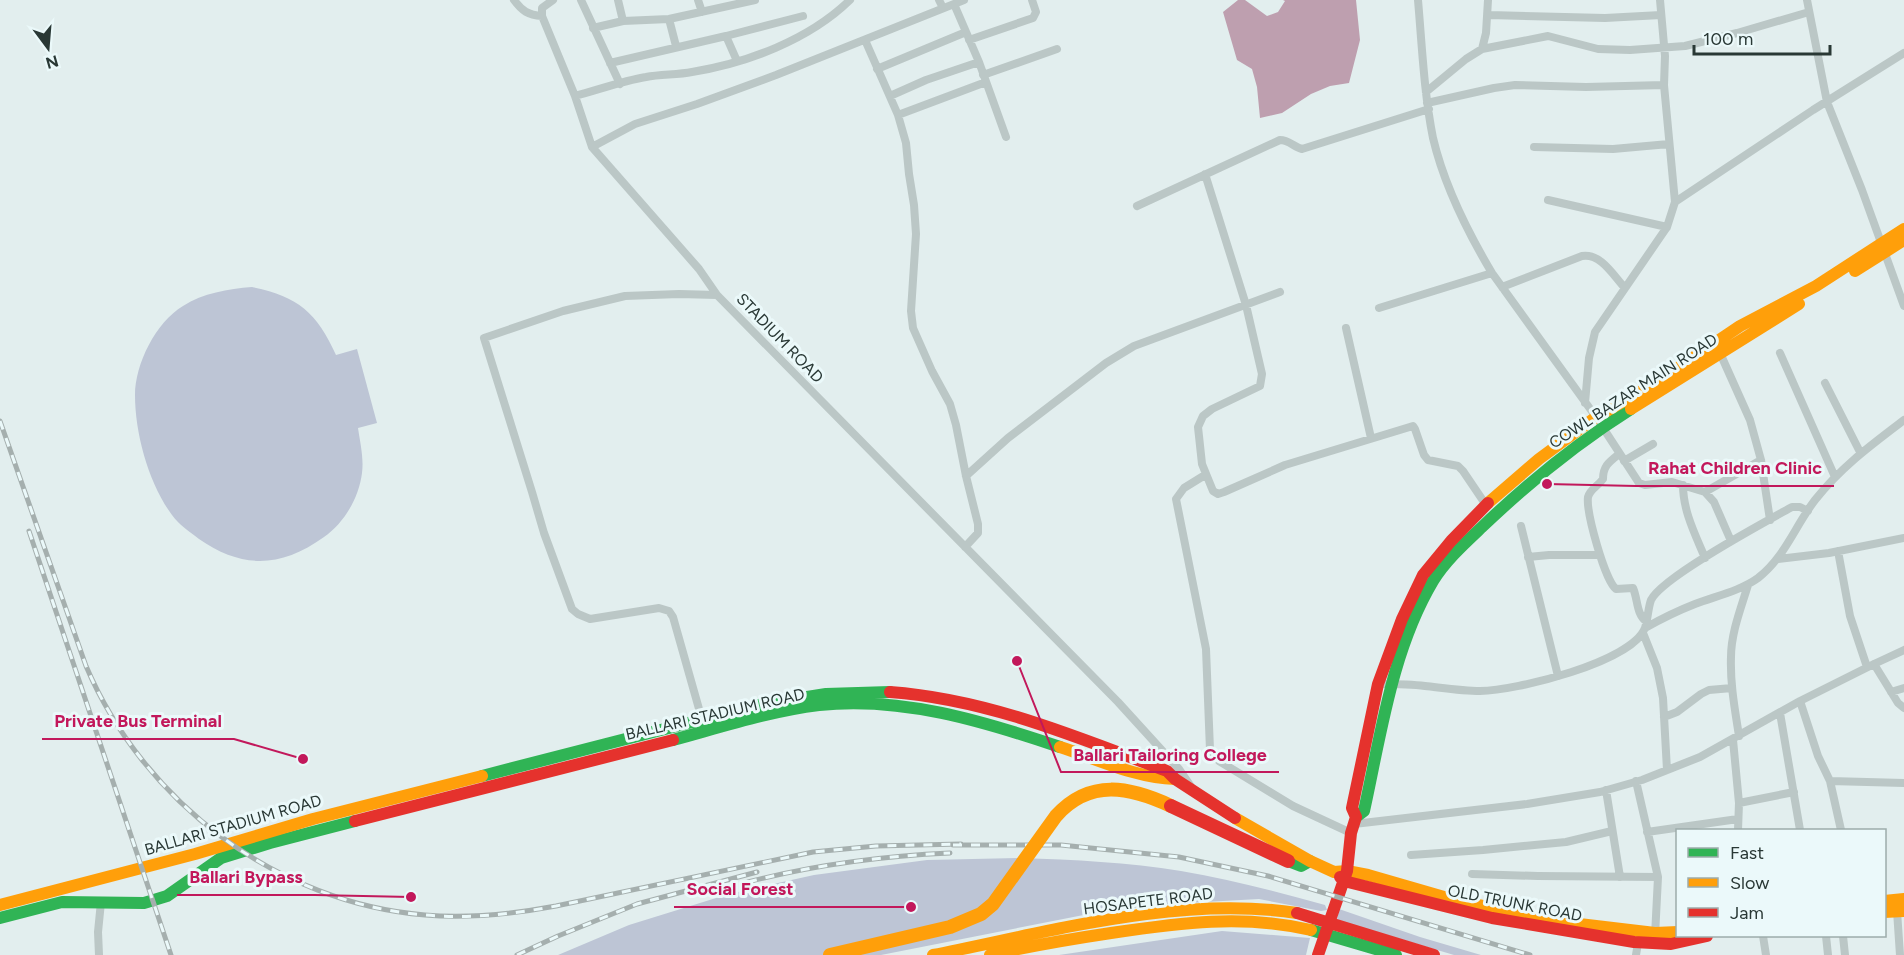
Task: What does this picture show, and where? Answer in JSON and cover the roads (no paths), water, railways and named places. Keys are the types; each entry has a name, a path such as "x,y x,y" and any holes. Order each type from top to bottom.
{"main road":[{"path":"1883,249 1904,229"},
{"path":"1318,955 1345,874 1354,825 1352,808 1402,619 1423,575 1463,537 1486,505 1539,459 1599,422 1657,382 1716,351 1740,326 1904,240"},
{"name":"COWL BAZAR MAIN ROAD","path":"1463,537 1599,422"},
{"name":"BALLARI STADIUM ROAD","path":"0,905 704,725 786,698 859,691 916,694 992,710 1033,723 1167,771 1175,779"},
{"name":"BALLARI STADIUM ROAD","path":"704,725 791,709 864,704 909,706 988,724 1164,780 1175,779"},
{"path":"988,724 992,710"},
{"path":"1175,779 1253,830 1310,861 1345,874"},
{"path":"830,955 950,927 981,914 993,904 1046,828 1065,806 1085,794 1101,789 1121,788 1148,795 1288,861 1301,866 1310,861"},
{"name":"BALLARI STADIUM ROAD","path":"0,918 62,902 144,903 167,896 221,858 270,843 314,825"},
{"name":"OLD TRUNK ROAD","path":"1345,874 1554,921 1612,929 1676,944 1701,938"},
{"name":"OLD TRUNK ROAD","path":"1345,874 1404,897 1637,949 1655,939 1676,932"},
{"path":"1886,901 1904,899"},
{"name":"HOSAPETE ROAD","path":"933,955 1127,916 1217,908 1270,909 1302,914 1328,928 1396,955"},
{"name":"HOSAPETE ROAD","path":"990,955 1040,944 1148,927 1215,920 1328,928 1434,955"}],"street":[{"path":"514,0 523,11 531,16 542,16"},
{"path":"581,0 620,84"},
{"path":"618,0 623,21"},
{"path":"698,0 702,12"},
{"path":"593,28 623,21 669,19 755,0"},
{"path":"575,96 646,76 689,73 737,61 784,44 814,28 837,13 850,0"},
{"path":"592,147 635,124 766,79 865,40 941,4 954,4 964,0"},
{"path":"877,69 968,36 1033,18 1036,12 1032,0"},
{"path":"1419,0 1426,92 1434,138 1457,208 1492,273 1599,422 1639,483 1645,485 1662,482 1683,485 1705,492 1714,502 1731,542"},
{"path":"1482,49 1489,15 1488,0"},
{"path":"1585,403 1589,358 1595,332 1667,227 1675,202 1664,85 1660,0"},
{"path":"1807,0 1827,102 1904,306"},
{"path":"550,2 542,8 542,16 575,96 592,147 699,269 717,295"},
{"path":"954,4 979,62 1006,137"},
{"path":"1426,92 1466,59 1482,49 1548,36 1598,49 1630,50 1685,45 1809,12"},
{"path":"610,63 803,15"},
{"path":"1489,15 1605,18 1661,15"},
{"path":"669,19 676,46"},
{"path":"726,36 737,61"},
{"path":"865,40 898,115 906,143 914,205 915,253 911,311 913,328 950,404 956,425 966,476 977,514 978,533 967,545"},
{"path":"898,115 1057,49"},
{"path":"1675,202 1904,53"},
{"path":"890,96 926,80 979,62"},
{"path":"1137,206 1280,140 1286,140 1302,149 1428,106 1494,88 1515,85 1586,87 1664,85"},
{"path":"1534,147 1613,149 1669,144"},
{"path":"1205,174 1246,305 1262,374 1260,386 1212,409 1203,416 1198,427 1205,475 1213,491 1218,494 1285,465 1413,426 1428,460 1458,466 1486,505"},
{"path":"1548,200 1667,227"},
{"path":"1502,287 1590,255 1598,258 1625,288"},
{"path":"1379,308 1492,273"},
{"path":"966,476 1008,438 1115,357 1134,346 1280,292"},
{"name":"STADIUM ROAD","path":"704,725 673,617 669,611 659,608 590,619 578,614 569,604 543,533 484,339 563,311 625,296 717,295 967,545 1118,702 1179,769 1192,788"},
{"path":"1346,328 1371,438"},
{"path":"1716,351 1750,420 1761,460 1770,520"},
{"path":"1780,353 1836,477"},
{"path":"1825,383 1860,452"},
{"path":"1645,627 1694,604 1748,585 1760,576 1788,546 1808,511 1836,477 1860,452 1904,420"},
{"path":"1653,444 1606,465 1603,479 1588,495 1599,555 1614,588 1629,587 1635,591 1663,698 1667,770"},
{"path":"1705,492 1761,460"},
{"path":"1205,475 1184,488 1176,499 1206,649 1210,750 1219,761 1293,806 1354,825 1527,804 1605,790 1636,781 1700,757 1800,701 1904,650"},
{"path":"1683,485 1686,513 1705,558"},
{"path":"1385,684 1481,691 1514,687 1558,676 1599,662 1632,644 1645,627 1651,600 1664,585 1731,542 1792,507 1800,507 1808,511"},
{"path":"1521,526 1558,676"},
{"path":"1778,559 1838,551 1904,538"},
{"path":"1838,551 1850,616 1870,665 1904,708"},
{"path":"1528,557 1599,555"},
{"path":"1738,829 1739,803 1731,655 1748,585"},
{"path":"1664,717 1677,712 1709,690 1732,688"},
{"path":"1891,692 1904,688"},
{"path":"1800,701 1818,756 1830,781 1841,829"},
{"path":"1780,713 1800,829"},
{"path":"1636,781 1658,877 1655,939"},
{"path":"1830,781 1904,783"},
{"path":"1605,790 1620,877"},
{"path":"1739,803 1794,792"},
{"path":"1647,832 1738,819"},
{"path":"1411,855 1566,842 1612,831"},
{"path":"1472,874 1658,877"},
{"path":"99,955 100,902"},
{"path":"1895,912 1900,955"},
{"path":"1763,937 1766,955"},
{"path":"1826,937 1828,955"},
{"path":"1843,937 1845,955"}],"railway":[{"path":"0,421 86,666 111,715 143,761 180,801 222,837 268,867 318,890 370,906 425,915 491,915 556,906 813,852 876,846 961,844"},
{"path":"29,531 171,955"},
{"path":"953,845 1061,845 1179,857 1268,876 1530,955"},
{"path":"748,882 848,862 950,853"},
{"path":"517,955 637,904 757,872"}],"place":[{"name":"Rahat Children Clinic","path":"1547,484"},
{"name":"Ballari Tailoring College","path":"1017,661"},
{"name":"Private Bus Terminal","path":"303,759"},
{"name":"Ballari Bypass","path":"411,897"},
{"name":"Social Forest","path":"911,907"}]}
